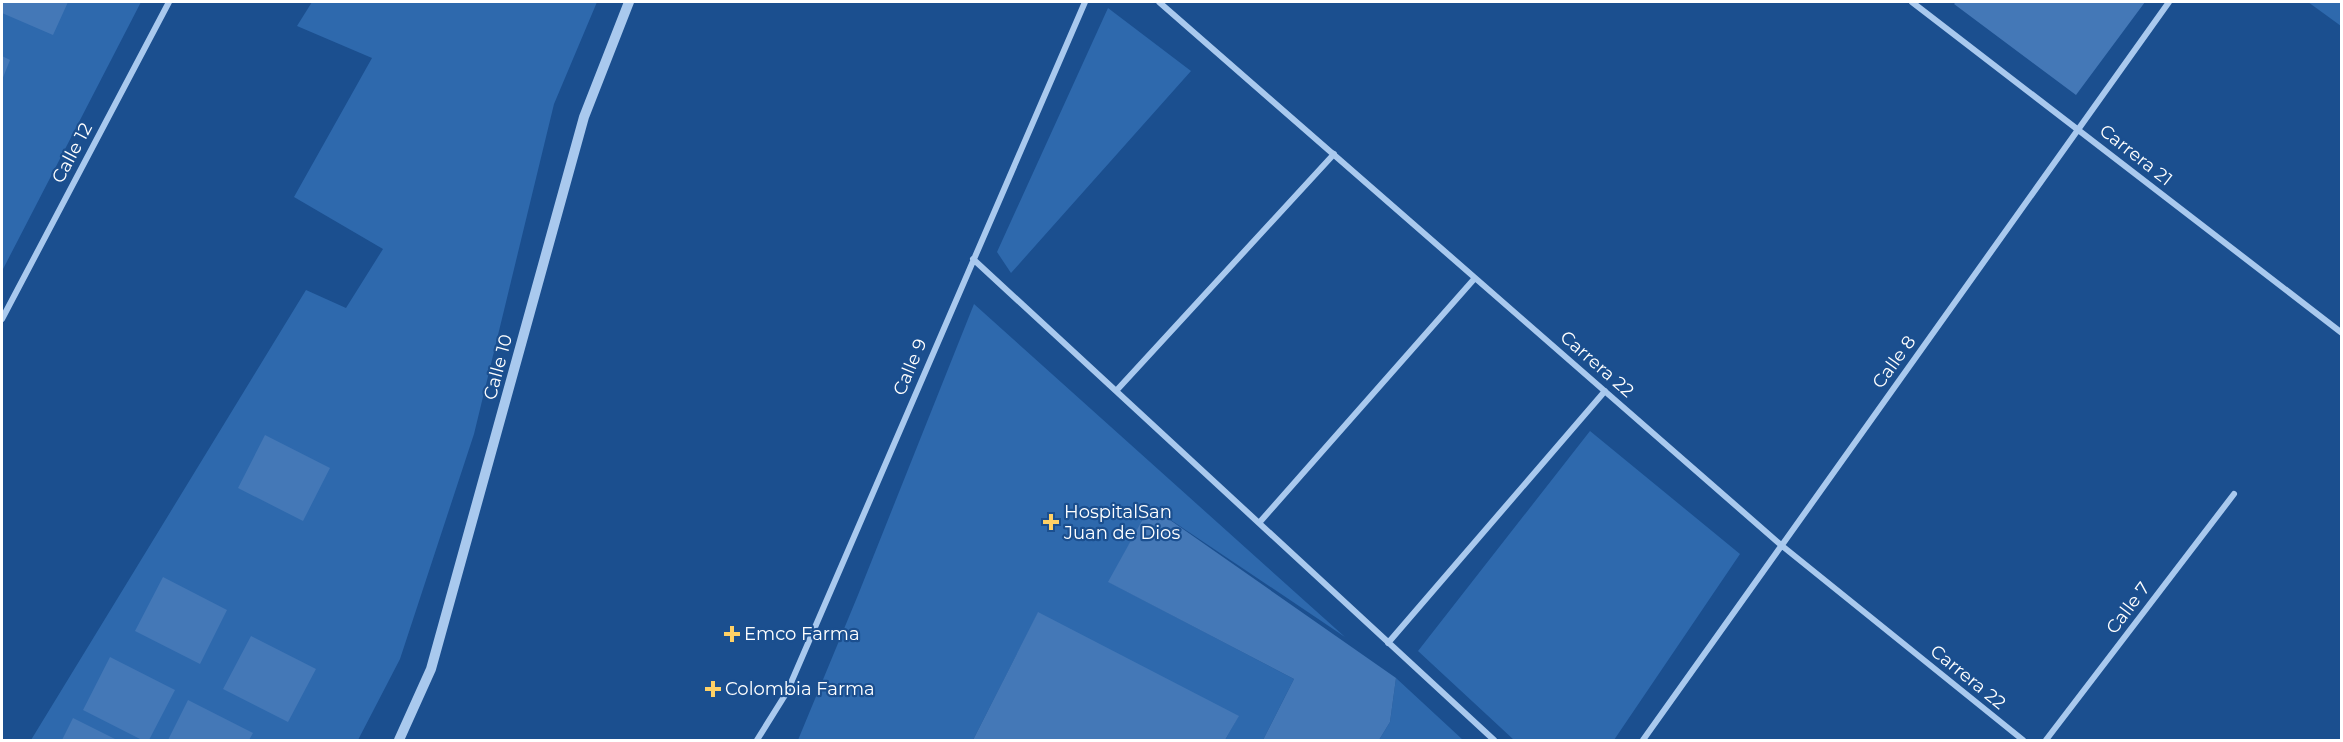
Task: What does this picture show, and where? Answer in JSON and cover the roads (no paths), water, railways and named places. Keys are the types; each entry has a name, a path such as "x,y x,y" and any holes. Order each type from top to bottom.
{"street":[{"name":"Calle 12","path":"2,319 169,2"},
{"name":"Calle 10","path":"399,741 431,669 584,117 629,2"},
{"name":"Calle 9","path":"757,741 787,692 972,259 1085,2"},
{"name":"Carrera 22","path":"1159,2 1781,545 2023,741"},
{"name":"Carrera 21","path":"1912,2 2342,333"},
{"name":"Calle 8","path":"1643,741 2169,2"},
{"path":"1116,391 1334,154"},
{"path":"972,259 1494,741"},
{"path":"1259,523 1475,278"},
{"path":"1388,643 1605,391"},
{"name":"Calle 7","path":"2046,741 2234,494"}],"place":[{"name":"HospitalSan Juan de Dios","path":"1051,522"},
{"name":"Emco Farma","path":"732,634"},
{"name":"Colombia Farma","path":"713,689"}]}
